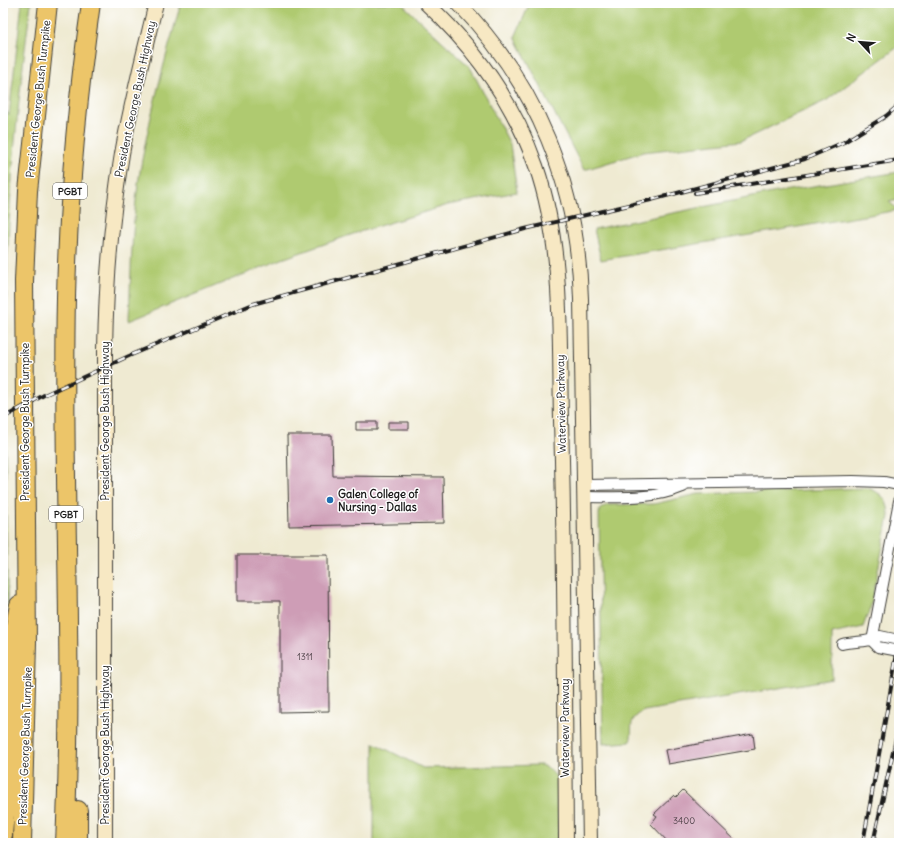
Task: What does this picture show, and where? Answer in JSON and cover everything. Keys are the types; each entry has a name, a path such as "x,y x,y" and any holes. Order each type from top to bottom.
{"highway":[{"name":"President George Bush Turnpike","path":"22,843 27,650 24,281 28,190 48,3"},
{"name":"PGBT","path":"65,843 67,743 65,354 67,264 74,142 91,3"},
{"path":"3,835 8,775 13,637 26,571"},
{"path":"67,743 77,761 78,843"}],"main road":[{"name":"President George Bush Highway","path":"105,843 105,350 107,285 112,225 123,153 156,3"},
{"name":"Waterview Parkway","path":"426,3 450,25 476,55 495,82 527,141 537,168 549,213 558,272 563,491 566,843"},
{"name":"Waterview Parkway","path":"458,3 480,26 520,82 549,142 565,185 575,230 581,277 590,843"},
{"path":"563,491 584,491"},
{"path":"566,753 589,753"}],"street":[{"path":"584,491 689,484 873,481 899,485"},
{"path":"872,641 899,501"},
{"path":"842,644 858,641 872,641 880,636 899,640"},
{"path":"872,641 878,647 899,651"}],"green space":[{"path":"22,3 31,3 10,201 7,267 5,415 8,661 3,702 3,197 5,168 3,164 3,107 9,115"},
{"path":"181,3 401,3 470,67 510,144 517,192 448,205 356,233 282,259 129,321 132,240 139,180 155,101"},
{"path":"530,3 899,3 899,46 827,100 741,141 643,152 584,170 515,37"},
{"path":"899,172 899,200 889,202 899,210 601,260 594,229 777,192"},
{"path":"867,488 880,494 886,501 889,516 869,615 867,616 863,627 832,634 832,679 644,711 638,714 633,721 630,742 603,744 599,510 607,505 654,504 698,494"},
{"path":"374,743 423,768 541,765 554,774 558,782 559,843 374,843"}],"building":[{"path":"356,422 377,422 377,430 356,430"},
{"path":"388,422 409,422 409,429 388,429"},
{"path":"287,435 332,435 333,476 443,477 444,523 289,526"},
{"path":"237,555 328,555 329,711 280,712 280,601 237,601"},
{"path":"753,734 755,749 668,764 665,750"},
{"path":"683,790 738,843 669,843 651,824 657,816 654,814 674,795 676,797"}],"railway":[{"path":"3,418 44,395 129,356 253,304 525,229 651,200 805,159 844,142 886,116 899,105"},
{"path":"695,193 899,160"},
{"path":"863,843 899,643"},
{"path":"873,843 899,725"}],"place":[{"name":"Galen College of Nursing - Dallas","path":"330,500"}]}
